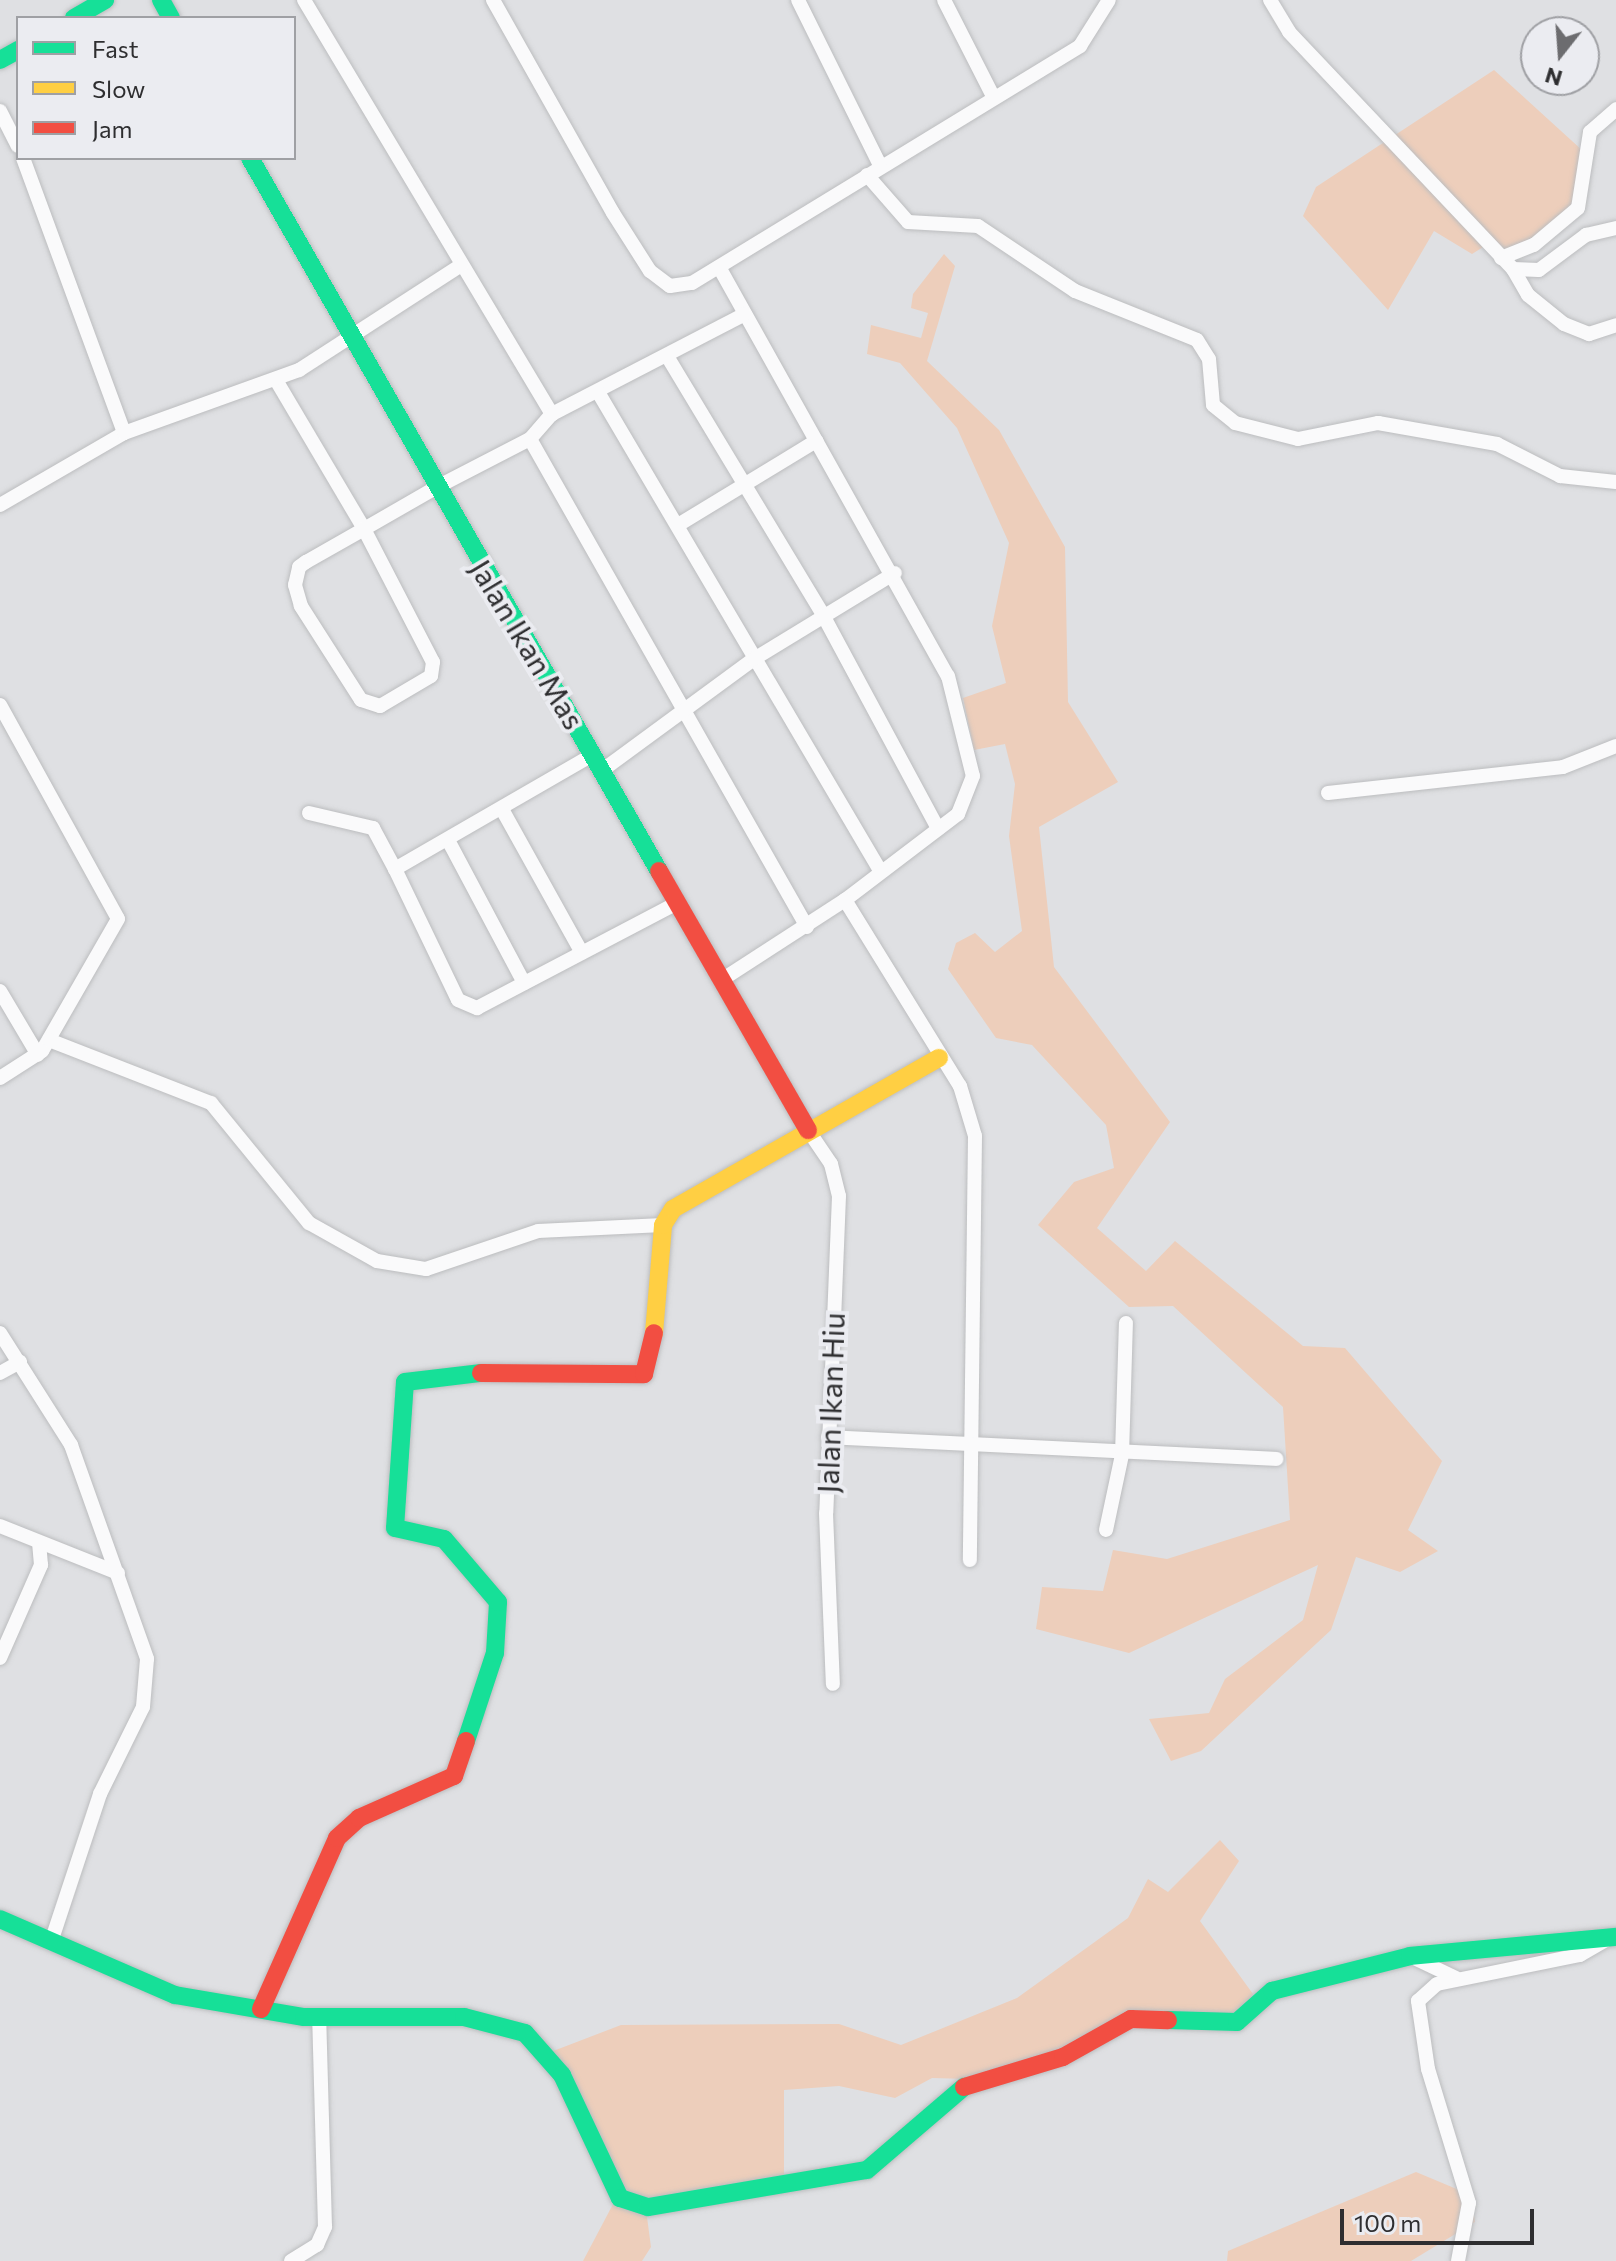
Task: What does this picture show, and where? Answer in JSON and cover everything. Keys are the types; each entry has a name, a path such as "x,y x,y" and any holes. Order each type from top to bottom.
{"street":[{"path":"77,16 105,0"},
{"path":"304,0 552,414"},
{"path":"493,0 650,271 683,285 719,267 880,165 1080,46 1109,0"},
{"path":"798,0 880,165"},
{"path":"944,0 993,96"},
{"path":"1270,0 1289,32 1513,269 1528,295 1564,324 1589,334 1616,325"},
{"path":"1501,258 1534,245 1578,208 1590,132 1616,109"},
{"path":"0,111 16,142"},
{"path":"24,160 124,433"},
{"name":"Jalan Ikan Mas","path":"251,160 352,341 599,762 808,1130"},
{"path":"867,175 908,222 978,226 1075,291 1197,340 1209,359 1213,405 1246,427 1298,439 1378,423 1497,444 1560,476 1616,482"},
{"path":"1513,269 1539,270 1586,235 1616,228"},
{"path":"0,505 124,433 276,380 352,341 461,265"},
{"path":"719,267 816,441 895,573 948,676 968,739 971,789 958,814 807,927 723,979"},
{"path":"276,380 364,529 435,668 371,707 295,585 299,567 364,529 437,487 530,439 552,414 745,314"},
{"path":"667,356 823,615 938,829"},
{"path":"598,392 881,872"},
{"path":"530,439 807,927"},
{"path":"678,525 816,441"},
{"path":"395,869 686,713 754,659 895,573"},
{"path":"0,705 118,919 38,1055 0,1078"},
{"path":"1328,793 1563,767 1616,746"},
{"path":"503,811 582,953"},
{"path":"309,813 373,828 465,1006 472,1010 677,903"},
{"path":"448,840 524,983"},
{"path":"845,900 939,1058 960,1086 975,1136 974,1448 970,1560"},
{"path":"0,991 38,1055"},
{"path":"49,1040 211,1103 309,1223 377,1261 426,1269 538,1231 663,1225"},
{"path":"261,2009 337,1838 359,1818 454,1776 495,1653 498,1602 487,1586 444,1539 395,1528 400,1389 422,1375 644,1374 652,1359 663,1225 679,1205 939,1058"},
{"name":"Jalan Ikan Hiu","path":"808,1130 838,1182 828,1437 833,1684"},
{"path":"1106,1530 1122,1455 1126,1323"},
{"path":"0,1333 71,1445 147,1659 147,1689 87,1829 51,1942"},
{"path":"0,1373 20,1362"},
{"path":"828,1437 974,1448 1276,1459"},
{"path":"0,1526 118,1573"},
{"path":"0,1658 41,1565 39,1543"},
{"path":"0,1919 145,1986 319,2018 452,2016 525,2033 562,2075 620,2198 662,2207 858,2174 876,2166 912,2124 982,2077 1063,2057 1131,2019 1237,2022 1272,1991 1410,1956 1613,1937"},
{"path":"1458,2261 1469,2203 1428,2069 1418,2001 1456,1978 1580,1955 1613,1937"},
{"path":"1410,1956 1456,1978"},
{"path":"291,2261 317,2245 325,2227 319,2018"}],"shaded area":[{"path":"1494,70 1583,151 1577,206 1528,247 1499,256 1488,244 1472,254 1434,231 1388,310 1303,216 1316,187"},
{"path":"944,254 955,266 927,361 999,430 1065,547 1068,702 1118,782 1039,827 1054,967 1170,1122 1097,1228 1146,1271 1175,1241 1303,1346 1345,1348 1442,1461 1408,1530 1438,1551 1400,1572 1356,1557 1331,1630 1201,1751 1171,1761 1149,1719 1209,1713 1225,1679 1303,1620 1318,1565 1129,1653 1036,1629 1042,1587 1103,1591 1113,1550 1167,1559 1290,1520 1283,1407 1173,1306 1129,1307 1038,1225 1074,1182 1114,1168 1106,1125 1032,1045 996,1038 948,969 956,943 975,933 995,952 1022,931 1009,836 1015,784 1005,744 974,750 963,698 1006,683 992,626 1009,543 957,428 900,363 867,354 871,325 921,338 928,313 911,308 913,294"},
{"path":"1220,1840 1239,1861 1200,1921 1253,1994 1242,2014 1169,2012 968,2079 932,2078 895,2098 839,2086 784,2090 784,2178 645,2202 651,2247 642,2261 583,2261 621,2189 548,2053 621,2025 839,2024 901,2045 1017,1998 1128,1918 1148,1879 1168,1892"},
{"path":"1416,2172 1471,2195 1475,2222 1411,2261 1227,2261 1228,2251"}],"traffic: fast":[{"path":"77,16 105,0"},
{"path":"161,0 170,16"},
{"path":"0,60 16,51"},
{"path":"251,160 659,871"},
{"path":"466,1741 495,1653 498,1602 444,1539 395,1528 405,1382 481,1373"},
{"path":"0,1919 175,1995 304,2017 464,2017 525,2033 562,2075 620,2198 648,2207 867,2170 964,2087"},
{"path":"1168,2020 1237,2022 1272,1991 1410,1956 1616,1937"}],"traffic: slow":[{"path":"654,1333 663,1225 673,1209 939,1058"}],"traffic: jam":[{"path":"659,871 808,1130"},
{"path":"481,1373 644,1374 654,1333"},
{"path":"261,2009 337,1838 359,1818 454,1776 466,1741"},
{"path":"964,2087 1063,2057 1131,2019 1168,2020"}]}
